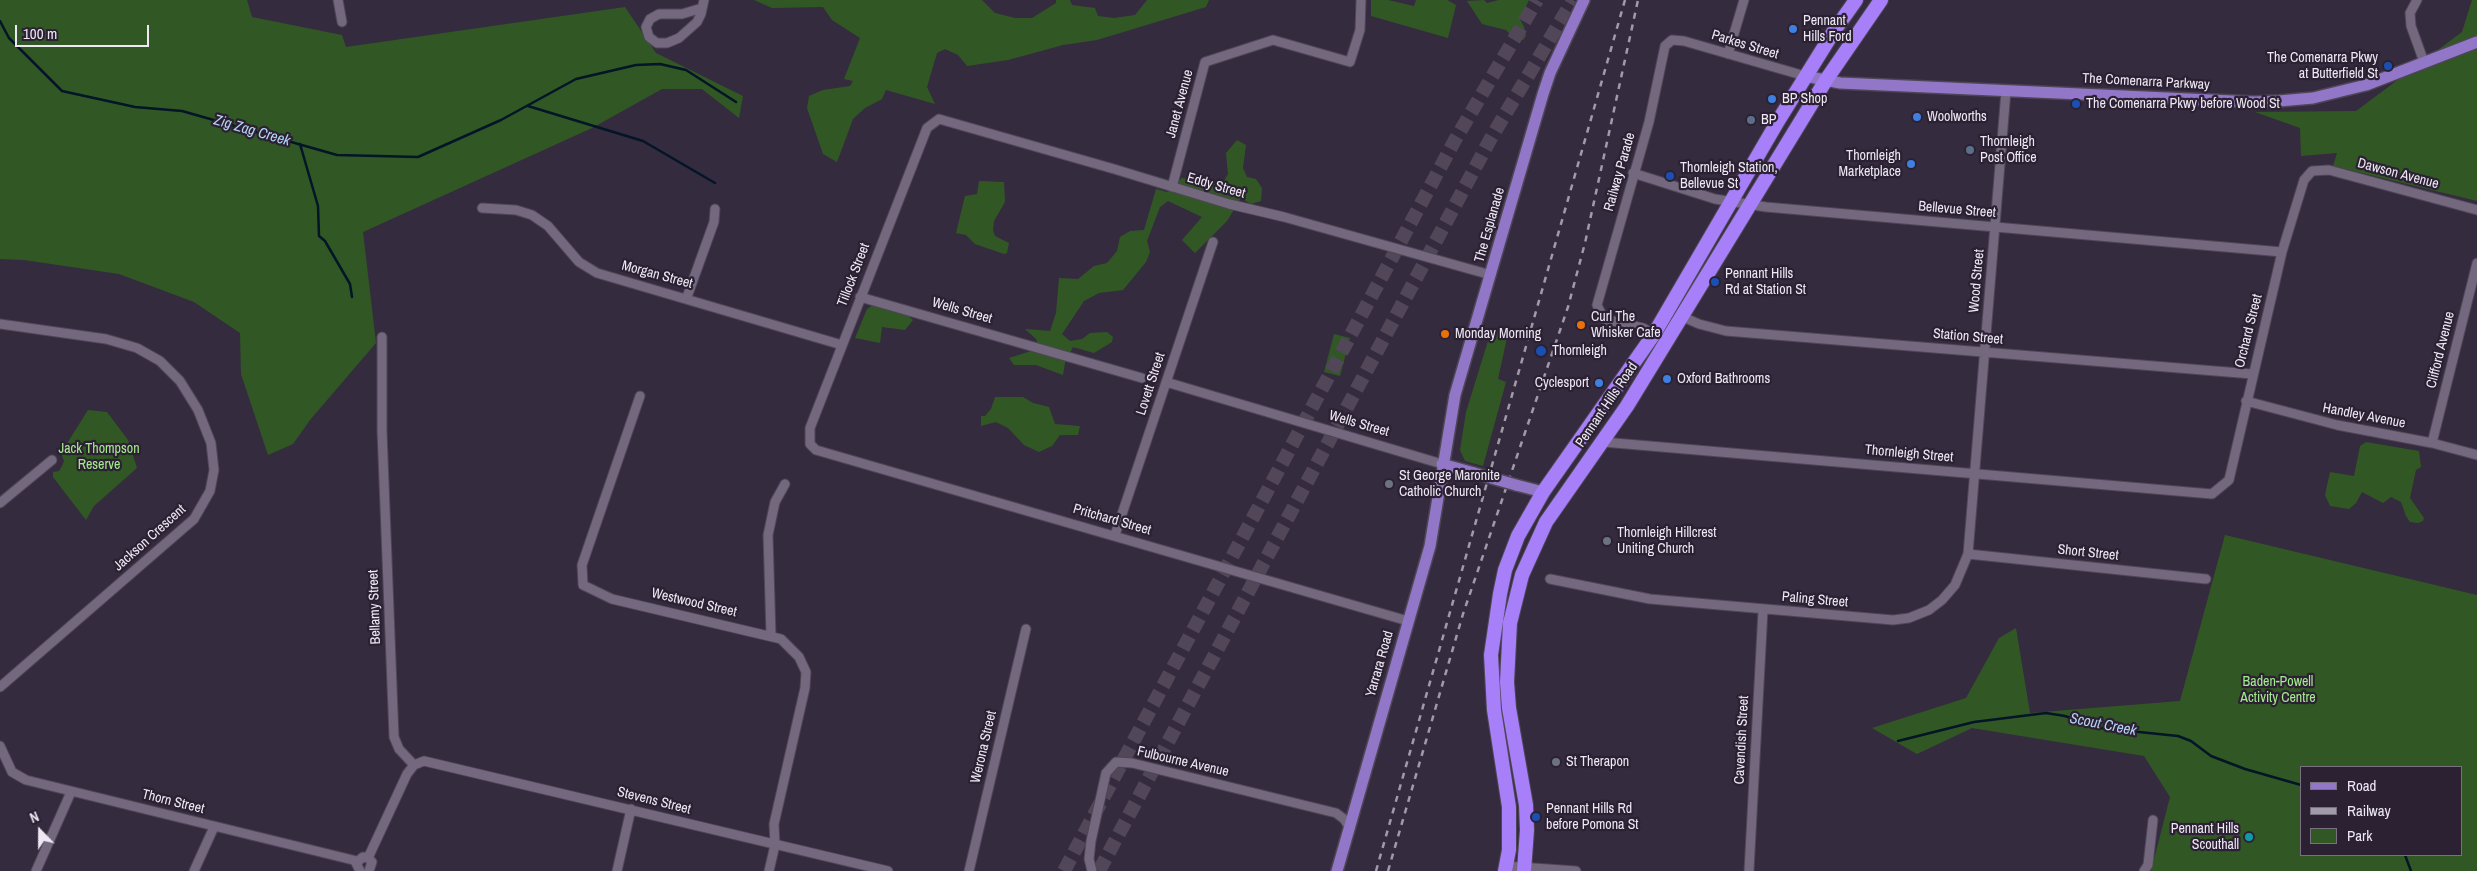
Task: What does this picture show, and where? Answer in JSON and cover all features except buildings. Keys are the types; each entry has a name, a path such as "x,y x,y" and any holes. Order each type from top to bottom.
{"highway":[{"name":"Pennant Hills Road","path":"1506,868 1510,831 1509,807 1491,683 1494,622 1505,570 1518,536 1543,492 1654,334 1730,201 1805,76 1856,0"},
{"name":"Pennant Hills Road","path":"1524,869 1528,830 1526,805 1506,682 1510,623 1522,575 1535,543 1567,491 1603,442 1683,317 1826,80 1881,0"},
{"path":"1543,492 1553,493 1589,462"}],"main road":[{"name":"The Esplanade","path":"1442,464 1455,395 1546,87 1584,0"},
{"name":"The Comenarra Parkway","path":"1805,76 1840,83 2254,102 2279,101 2337,93 2366,85 2477,42"},
{"name":"Wells Street","path":"1442,464 1543,492"},
{"name":"Yarrara Road","path":"1337,871 1430,546 1442,464"}],"street":[{"path":"338,0 342,22"},
{"name":"Janet Avenue","path":"1172,187 1205,62 1273,40 1350,62 1360,30 1361,0"},
{"path":"1728,54 1744,0"},
{"path":"2417,0 2410,13 2411,26 2424,62"},
{"path":"703,4 697,22 679,38 657,43 649,37 646,26 650,20 659,14 682,14 703,4"},
{"name":"Parkes Street","path":"1677,40 1805,76"},
{"name":"Railway Parade","path":"1654,334 1643,328 1604,319 1597,305 1649,122 1663,50 1668,42 1677,40"},
{"name":"Wood Street","path":"1974,474 2006,90"},
{"name":"Eddy Street","path":"934,120 956,124 1172,187 1491,275"},
{"name":"Tillock Street","path":"810,444 810,428 860,297 927,128 934,120"},
{"name":"Dawson Avenue","path":"2312,171 2329,170 2477,210"},
{"name":"Orchard Street","path":"2212,494 2229,480 2252,374 2282,252 2304,180 2312,171"},
{"name":"Bellevue Street","path":"1633,173 1730,201 1751,205 2282,252"},
{"name":"Morgan Street","path":"482,208 516,210 532,215 548,226 586,267 597,273 842,345"},
{"path":"687,298 714,222 715,208"},
{"name":"Lovett Street","path":"1116,535 1213,242"},
{"name":"Clifford Avenue","path":"2432,443 2477,263"},
{"name":"Wells Street","path":"860,297 1142,378"},
{"name":"Station Street","path":"1683,317 1699,324 1726,331 2252,374"},
{"name":"Jackson Crescent","path":"0,324 106,339 137,348 160,361 180,381 198,410 211,443 214,470 206,500 184,529 0,687"},
{"name":"Bellamy Street","path":"382,337 382,431 394,737 399,749 414,765"},
{"name":"Wells Street","path":"1166,382 1442,464"},
{"name":"Westwood Street","path":"640,396 582,566 583,585 612,599 781,639 794,650 804,666 806,678 774,824 775,844 769,871"},
{"name":"Handley Avenue","path":"2246,401 2337,425 2432,443 2477,455"},
{"name":"Thornleigh Street","path":"1603,442 2212,494"},
{"name":"Pritchard Street","path":"810,444 816,450 1116,535 1408,621"},
{"path":"0,503 52,460"},
{"name":"Paling Street","path":"1550,579 1650,599 1893,620 1910,618 1929,610 1942,600 1955,585 1968,554 1974,474"},
{"path":"770,636 768,536 775,502 785,484"},
{"name":"Short Street","path":"1968,554 2206,579"},
{"name":"Cavendish Street","path":"1749,871 1763,610"},
{"name":"Werona Street","path":"969,871 1026,628"},
{"name":"Thorn Street","path":"0,746 8,764 16,775 26,780 357,861"},
{"name":"Stevens Street","path":"414,765 424,761 436,762 888,871"},
{"name":"Fulbourne Avenue","path":"1092,871 1089,859 1091,841 1106,773 1116,762 1132,763 1336,813 1350,828"},
{"path":"368,858 407,774 414,765"},
{"path":"36,871 71,792"},
{"path":"617,871 631,809"},
{"path":"2144,871 2148,865 2153,820"},
{"path":"194,871 214,827"},
{"path":"360,871 356,866 357,861 363,857 368,858"},
{"path":"368,858 372,865 369,871"},
{"path":"1506,868 1576,871"}],"green space":[{"path":"0,0 247,0 252,17 342,35 346,47 625,7 656,53 743,96 739,118 702,89 662,89 592,128 363,232 376,343 310,420 293,444 268,455 241,374 240,333 194,302 119,274 24,260 0,259"},
{"path":"754,0 982,0 995,13 1015,18 1032,18 1056,3 1056,0 1070,0 1072,5 1095,8 1098,16 1114,18 1135,15 1147,0 1209,0 1206,7 1097,40 1063,45 1008,60 967,66 958,55 945,49 937,53 927,87 935,104 886,90 882,99 865,108 853,119 837,162 823,154 807,108 809,96 823,90 850,86 853,81 844,79 860,38 832,20 823,7 772,8"},
{"path":"1371,0 1388,0 1414,6 1416,0 1447,0 1456,5 1448,38 1371,16"},
{"path":"1484,0 1487,3 1499,0 1529,0 1520,19 1526,36 1523,40 1517,41 1506,30 1482,24 1467,1"},
{"path":"2472,0 2477,0 2477,201 2333,166 2337,153 2301,156 2300,128 2255,112 2356,111 2462,32"},
{"path":"1237,140 1246,145 1243,168 1247,177 1256,179 1262,188 1261,201 1251,204 1241,198 1227,221 1195,253 1182,240 1202,217 1168,201 1160,207 1147,241 1150,252 1146,262 1123,290 1099,293 1084,301 1062,334 1070,341 1082,339 1090,333 1107,332 1113,337 1112,342 1094,353 1073,347 1065,363 1063,375 1036,365 1014,365 1009,358 1031,351 1036,345 1037,340 1025,329 1050,331 1056,313 1059,278 1078,279 1094,266 1107,263 1117,251 1120,237 1130,231 1144,230 1156,189 1167,192 1182,178 1208,181 1218,185 1224,181 1228,174 1226,153"},
{"path":"979,181 1004,182 1005,202 994,221 993,230 995,236 1009,243 1007,253 1004,254 975,244 966,235 956,233 965,196 977,194"},
{"path":"873,305 907,315 913,320 905,330 882,327 880,343 855,338 867,309"},
{"path":"1492,328 1508,333 1498,379 1506,382 1483,466 1465,461 1460,450 1466,412"},
{"path":"1334,334 1350,338 1340,376 1324,372"},
{"path":"995,397 1023,397 1033,403 1049,407 1055,424 1080,426 1078,435 1060,435 1052,446 1039,452 1024,445 1008,428 996,422 981,426 981,416 985,416 991,409"},
{"name":"Jack Thompson Reserve","path":"88,410 107,412 128,440 137,468 94,506 86,520 53,477 53,472 59,471 62,466 64,461 61,453"},
{"path":"2366,442 2419,451 2421,467 2416,470 2410,498 2424,518 2423,521 2418,523 2410,522 2401,502 2391,497 2383,503 2362,492 2356,503 2349,509 2330,506 2325,495 2330,472 2354,476 2360,446"},
{"name":"Baden-Powell Activity Centre","path":"2225,535 2477,595 2477,871 2151,871 2170,797 2144,756 1972,728 1917,754 1872,728 1966,698 1999,638 2016,628 2030,713 2180,701"}],"waterway":[{"name":"Zig Zag Creek","path":"0,21 9,38 62,91 135,107 182,111 337,155 418,157 501,120 576,79 636,65 660,64 686,70 736,102"},
{"name":"Zig Zag Creek","path":"528,106 643,141 715,183"},
{"path":"300,144 318,206 319,236 325,241 350,284 352,297"},
{"name":"Scout Creek","path":"1898,741 1974,722 2046,713 2065,716 2100,728 2178,736 2191,741 2211,756 2245,769 2300,785"},
{"name":"Scout Creek","path":"2405,856 2411,871"}],"tunnel":[{"path":"1064,871 1455,140 1537,0"},
{"path":"1099,871 1491,138 1573,0"}],"railway":[{"path":"1376,871 1625,0"},
{"path":"1388,871 1463,614 1568,307 1585,243 1638,0"}],"place":[{"name":"Pennant Hills Ford","path":"1793,29"},
{"name":"The Comenarra Pkwy at Butterfield St","path":"2388,66"},
{"name":"BP Shop","path":"1772,99"},
{"name":"The Comenarra Pkwy before Wood St","path":"2076,104"},
{"name":"Woolworths","path":"1917,117"},
{"name":"BP","path":"1751,120"},
{"name":"Thornleigh Post Office","path":"1970,150"},
{"name":"Thornleigh Marketplace","path":"1911,164"},
{"name":"Thornleigh Station, Bellevue St","path":"1670,176"},
{"name":"Pennant Hills Rd at Station St","path":"1715,282"},
{"name":"Curl The Whisker Cafe","path":"1581,325"},
{"name":"Monday Morning","path":"1445,334"},
{"name":"Thornleigh","path":"1541,351"},
{"name":"Oxford Bathrooms","path":"1667,379"},
{"name":"Cyclesport","path":"1599,383"},
{"name":"St George Maronite Catholic Church","path":"1389,484"},
{"name":"Thornleigh Hillcrest Uniting Church","path":"1607,541"},
{"name":"St Therapon","path":"1556,762"},
{"name":"Pennant Hills Rd before Pomona St","path":"1536,817"},
{"name":"Pennant Hills Scouthall","path":"2249,837"}]}
